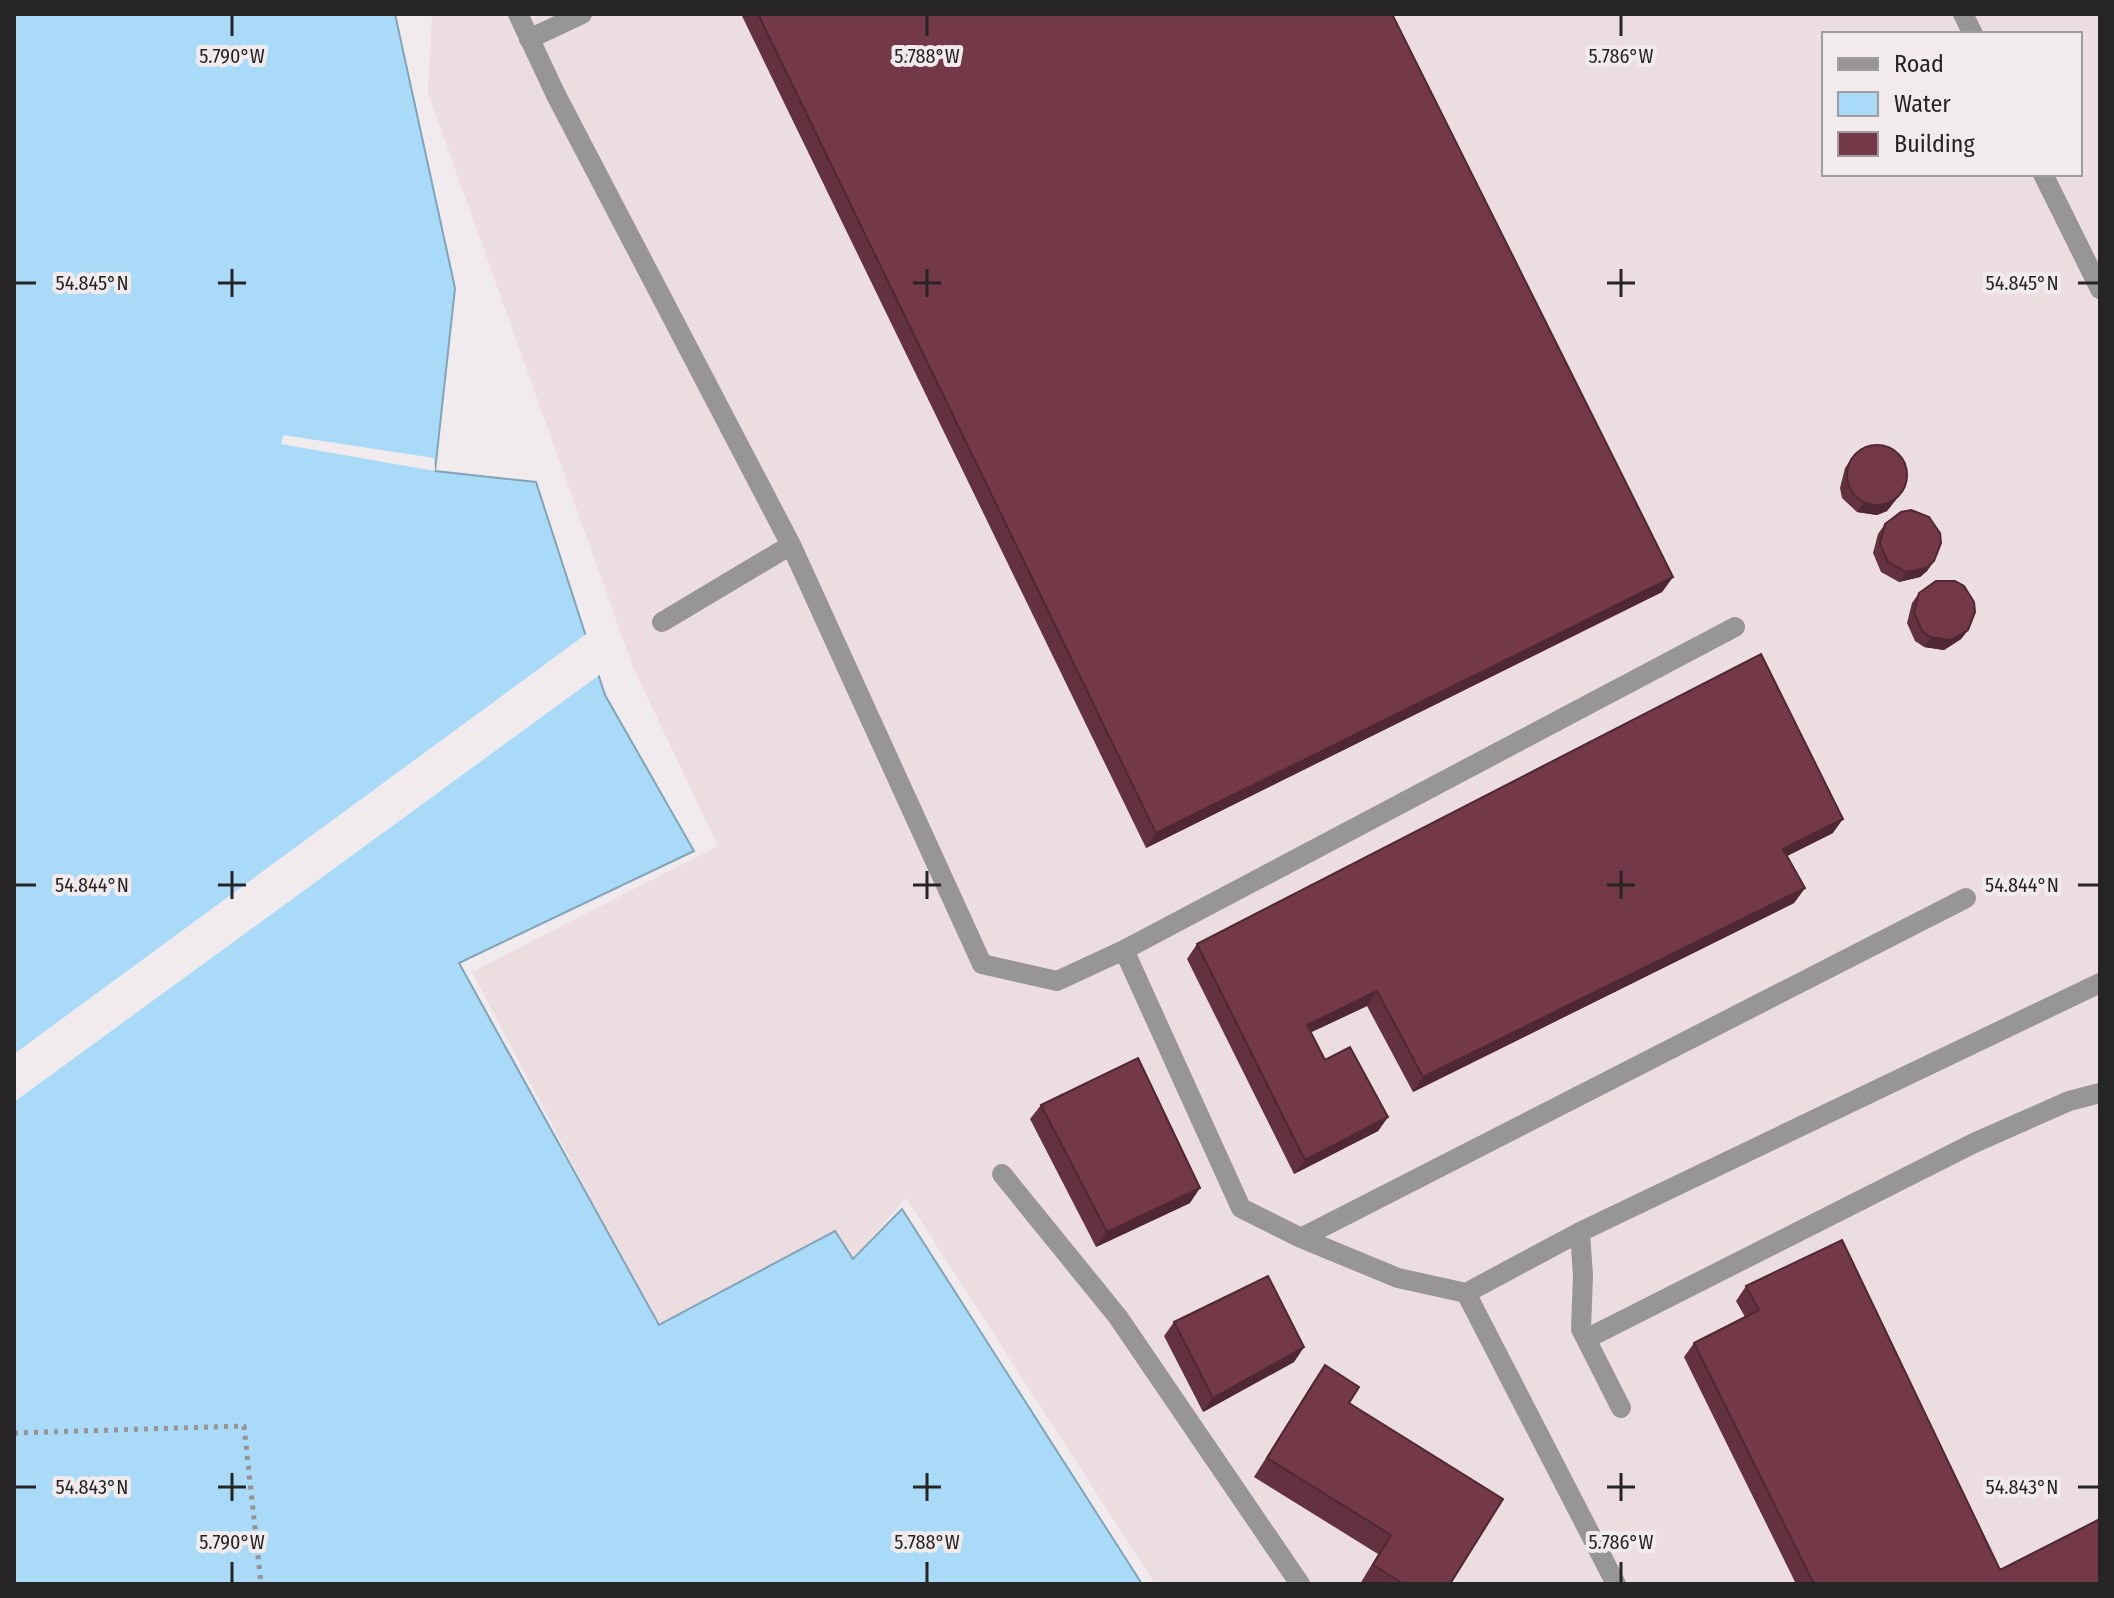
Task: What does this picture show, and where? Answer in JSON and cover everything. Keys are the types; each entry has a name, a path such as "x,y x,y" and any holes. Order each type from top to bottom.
{"street":[{"path":"518,14 556,95 791,545 982,964 1057,981 1124,950 1735,627"},
{"path":"529,39 582,14"},
{"path":"1963,14 1972,32"},
{"path":"2044,176 2100,289"},
{"path":"662,622 791,545"},
{"path":"1301,1238 1966,898"},
{"path":"1124,950 1241,1208 1301,1238 1398,1278 1466,1293 1580,1232 2100,983"},
{"path":"1586,1339 1974,1143 2069,1101 2100,1093"},
{"path":"1002,1174 1118,1317 1300,1584"},
{"path":"1580,1232 1581,1329 1621,1408"},
{"path":"1466,1293 1616,1584"}],"path":[{"path":"14,1433 244,1426 261,1584"}],"shaded area":[{"path":"432,14 2100,14 2100,1584 1155,1584 906,1198 852,1260 659,1329 472,972 718,846 633,667 428,93"}],"water":[{"path":"14,14 395,14 455,288 435,471 536,482 605,695 694,851 459,963 659,1325 835,1231 853,1259 902,1209 1142,1584 14,1584"}],"pier":[{"path":"283,435 434,458 435,471 281,444"},
{"path":"589,632 602,673 14,1102 14,1054"}],"building":[{"path":"758,14 1392,14 1673,577 1156,833"},
{"path":"1877,445 1898,454 1907,475 1898,496 1877,505 1856,496 1847,475 1856,454"},
{"path":"1911,510 1929,517 1940,533 1941,543 1934,561 1926,568 1906,572 1888,562 1880,544 1885,524 1901,512"},
{"path":"1936,581 1955,581 1964,586 1974,602 1975,612 1968,630 1951,640 1931,637 1922,631 1914,613 1919,593"},
{"path":"1761,654 1843,819 1783,849 1805,888 1423,1077 1377,991 1307,1025 1325,1060 1350,1047 1388,1117 1305,1160 1197,944"},
{"path":"1138,1058 1200,1188 1107,1232 1041,1105"},
{"path":"1842,1240 2000,1570 2100,1519 2100,1584 1814,1584 1694,1343 1759,1310 1746,1286"},
{"path":"1268,1276 1304,1347 1213,1398 1174,1322"},
{"path":"1325,1365 1359,1387 1349,1403 1503,1499 1450,1584 1404,1584 1373,1565 1391,1535 1267,1458"}]}
